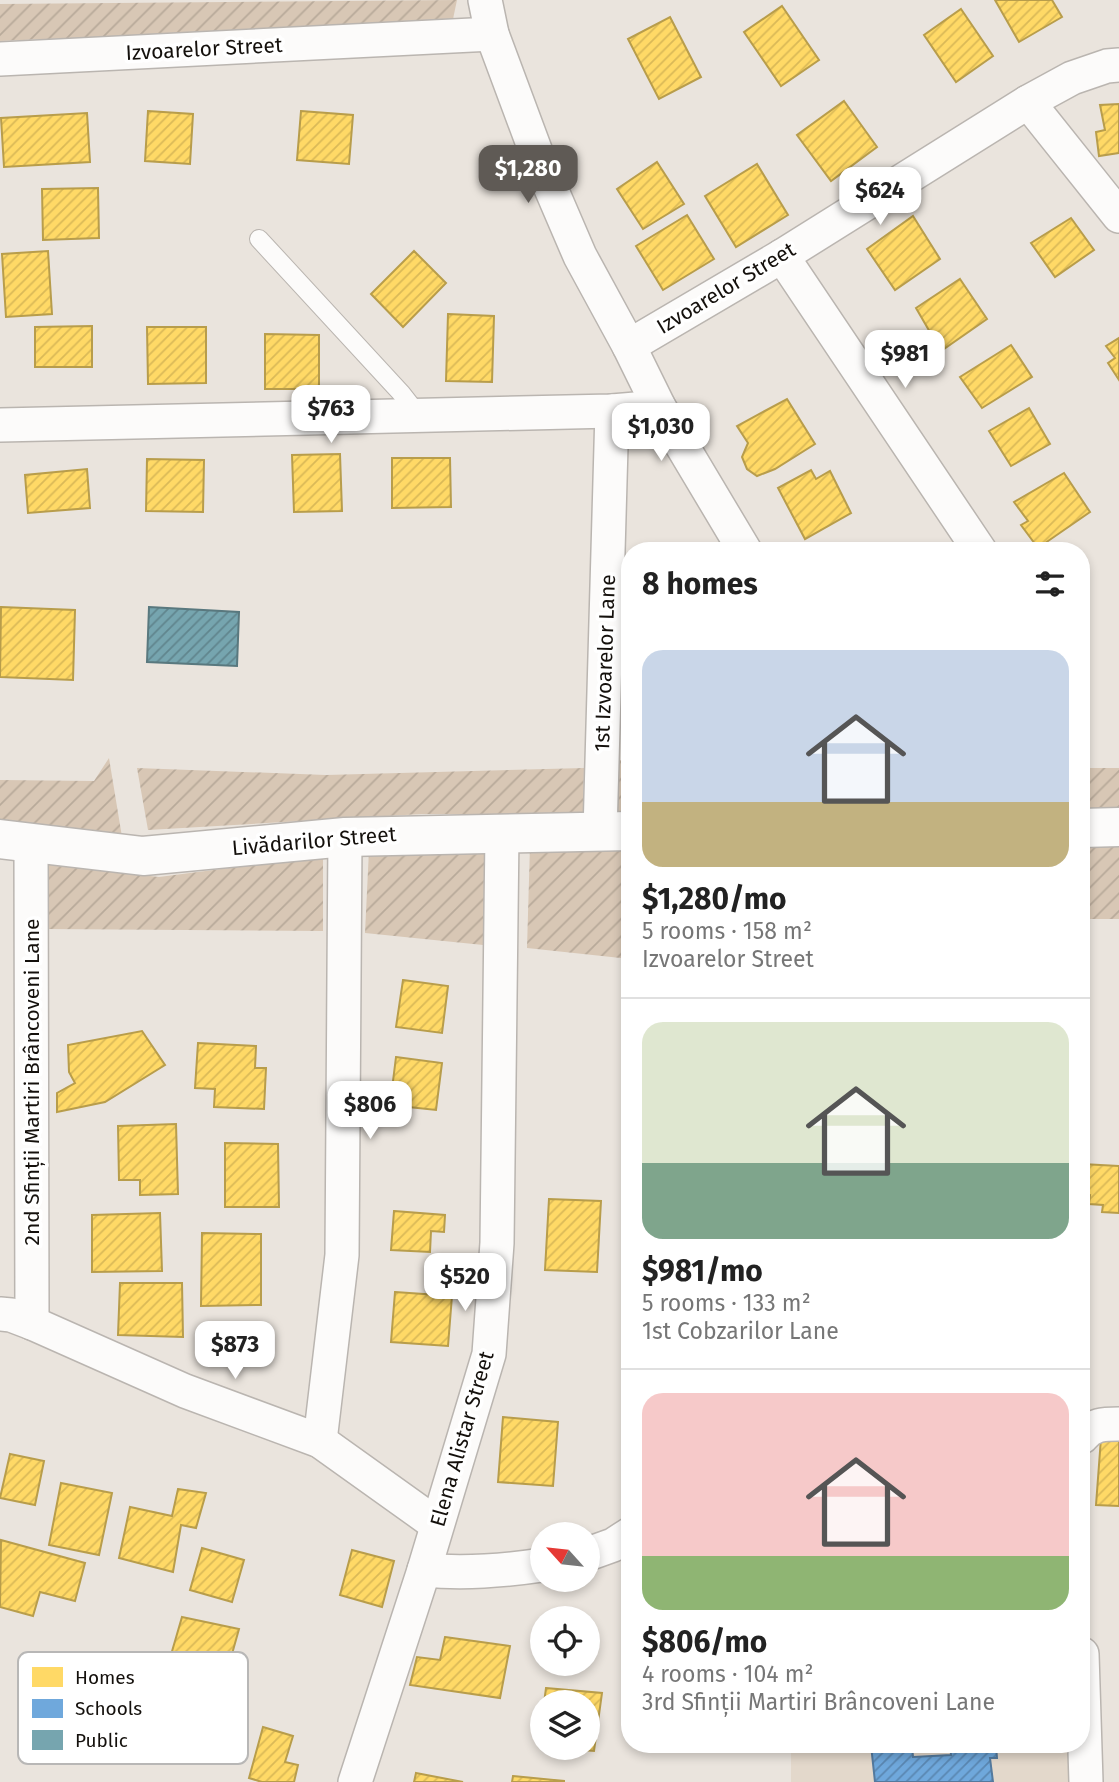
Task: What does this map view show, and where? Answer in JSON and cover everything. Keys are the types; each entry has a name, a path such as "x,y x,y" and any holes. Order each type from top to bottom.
{"street":[{"path":"485,0 492,34 540,163 580,256 659,407 740,542"},
{"name":"Izvoarelor Street","path":"0,59 492,34"},
{"name":"Izvoarelor Street","path":"629,346 782,256 1028,102 1072,78 1107,66 1119,65"},
{"path":"1028,102 1119,216"},
{"path":"782,256 975,542"},
{"path":"0,425 612,411 659,407"},
{"name":"1st Izvoarelor Lane","path":"612,411 615,832"},
{"path":"1090,828 1119,827"},
{"name":"Livădarilor Street","path":"15,840 143,856 345,837 615,832"},
{"name":"Elena Alistar Street","path":"355,1782 424,1570 489,1353 497,1243 502,833"},
{"path":"320,1441 342,1255 345,837"},
{"name":"2nd Sfinții Martiri Brâncoveni Lane","path":"15,840 32,1323"},
{"path":"0,1314 32,1323 185,1391 320,1441 436,1524"},
{"path":"600,1550 621,1540"},
{"path":"424,1570 491,1572 530,1567"},
{"path":"1085,1753 1086,1782"}],"lane":[{"path":"259,239 419,416"}],"shaded area":[{"path":"457,0 453,19 408,24 0,41 0,4"},
{"path":"109,758 122,837 0,825 0,780 94,781"},
{"path":"618,760 621,760 621,813 616,813"},
{"path":"137,768 326,775 584,768 583,814 422,814 148,830"},
{"path":"1090,768 1119,768 1119,811 1090,811"},
{"path":"530,846 621,846 621,958 527,948"},
{"path":"494,847 493,946 365,933 369,850"},
{"path":"1090,847 1119,847 1119,919 1090,919"},
{"path":"323,856 323,931 44,929 47,864 159,877"},
{"path":"791,1753 1074,1753 1076,1782 791,1782"}],"building: Homes":[{"path":"995,0 1052,0 1062,17 1019,42"},
{"path":"782,6 819,60 781,86 744,32"},
{"path":"961,9 993,56 956,82 924,35"},
{"path":"670,17 701,77 659,99 628,39"},
{"path":"844,101 877,147 831,181 797,135"},
{"path":"1119,104 1119,153 1099,156 1096,132 1105,130 1100,105"},
{"path":"148,111 193,114 190,164 145,161"},
{"path":"301,111 353,115 349,164 297,160"},
{"path":"87,113 90,162 4,167 1,118"},
{"path":"657,162 684,204 643,229 617,189"},
{"path":"757,164 788,215 736,247 705,196"},
{"path":"98,188 99,238 43,240 42,189"},
{"path":"687,215 714,259 663,290 636,246"},
{"path":"913,216 940,259 895,290 867,249"},
{"path":"1071,218 1094,250 1055,277 1031,243"},
{"path":"48,251 52,314 6,317 2,254"},
{"path":"414,251 446,283 403,327 371,294"},
{"path":"960,279 987,319 941,351 916,308"},
{"path":"448,314 494,316 492,382 446,381"},
{"path":"92,326 92,367 35,367 35,327"},
{"path":"147,327 206,327 206,383 148,384"},
{"path":"265,334 319,335 319,389 265,389"},
{"path":"1119,338 1119,380 1108,363 1115,358 1106,346"},
{"path":"1011,345 1032,377 982,408 960,377"},
{"path":"787,399 815,444 775,469 757,476 747,469 742,457 748,443 737,426"},
{"path":"1029,408 1050,444 1011,466 989,431"},
{"path":"340,454 342,511 294,512 292,455"},
{"path":"392,458 450,458 451,507 392,508"},
{"path":"147,459 204,460 203,512 146,511"},
{"path":"87,469 90,508 28,513 25,475"},
{"path":"811,470 816,479 830,471 851,513 805,539 778,488"},
{"path":"1064,473 1090,512 1047,542 1034,542 1021,525 1028,521 1014,502"},
{"path":"1,607 75,610 73,680 0,677"},
{"path":"403,980 448,986 442,1033 396,1027"},
{"path":"142,1031 165,1065 105,1102 57,1112 57,1093 75,1083 69,1072 68,1045"},
{"path":"198,1043 256,1046 255,1068 266,1068 264,1109 214,1107 215,1089 195,1088"},
{"path":"396,1057 442,1063 436,1110 390,1105"},
{"path":"176,1124 178,1194 140,1195 140,1180 119,1180 118,1126"},
{"path":"225,1143 278,1144 279,1207 225,1207"},
{"path":"1090,1164 1119,1166 1119,1213 1102,1212 1103,1205 1090,1204"},
{"path":"549,1199 601,1201 597,1272 545,1270"},
{"path":"394,1211 445,1215 444,1232 431,1231 430,1252 391,1250"},
{"path":"160,1213 162,1271 92,1272 92,1215"},
{"path":"202,1233 261,1234 261,1305 201,1306"},
{"path":"120,1283 182,1283 183,1337 118,1335"},
{"path":"395,1292 452,1296 448,1346 391,1342"},
{"path":"503,1417 558,1422 553,1486 498,1482"},
{"path":"1101,1438 1119,1439 1119,1506 1096,1505"},
{"path":"10,1454 44,1461 35,1505 0,1498"},
{"path":"61,1483 112,1493 99,1555 49,1545"},
{"path":"178,1489 206,1493 196,1528 181,1525 173,1572 119,1558 130,1507 172,1516"},
{"path":"1,1540 85,1563 75,1601 40,1592 33,1616 0,1607"},
{"path":"202,1548 244,1560 232,1602 190,1590"},
{"path":"352,1550 394,1561 382,1607 340,1595"},
{"path":"182,1617 239,1629 233,1652 172,1652"},
{"path":"445,1637 510,1646 500,1698 410,1685 417,1657 440,1660"},
{"path":"263,1727 293,1736 285,1762 298,1765 294,1782 262,1782 249,1778"},
{"path":"416,1773 463,1782 414,1782"},
{"path":"513,1776 564,1781 564,1782 512,1782"}],"building: Schools":[{"path":"872,1753 913,1753 913,1757 951,1753 997,1753 997,1758 990,1758 993,1782 875,1782"}],"building: Public":[{"path":"149,607 239,612 237,666 147,662"}]}
